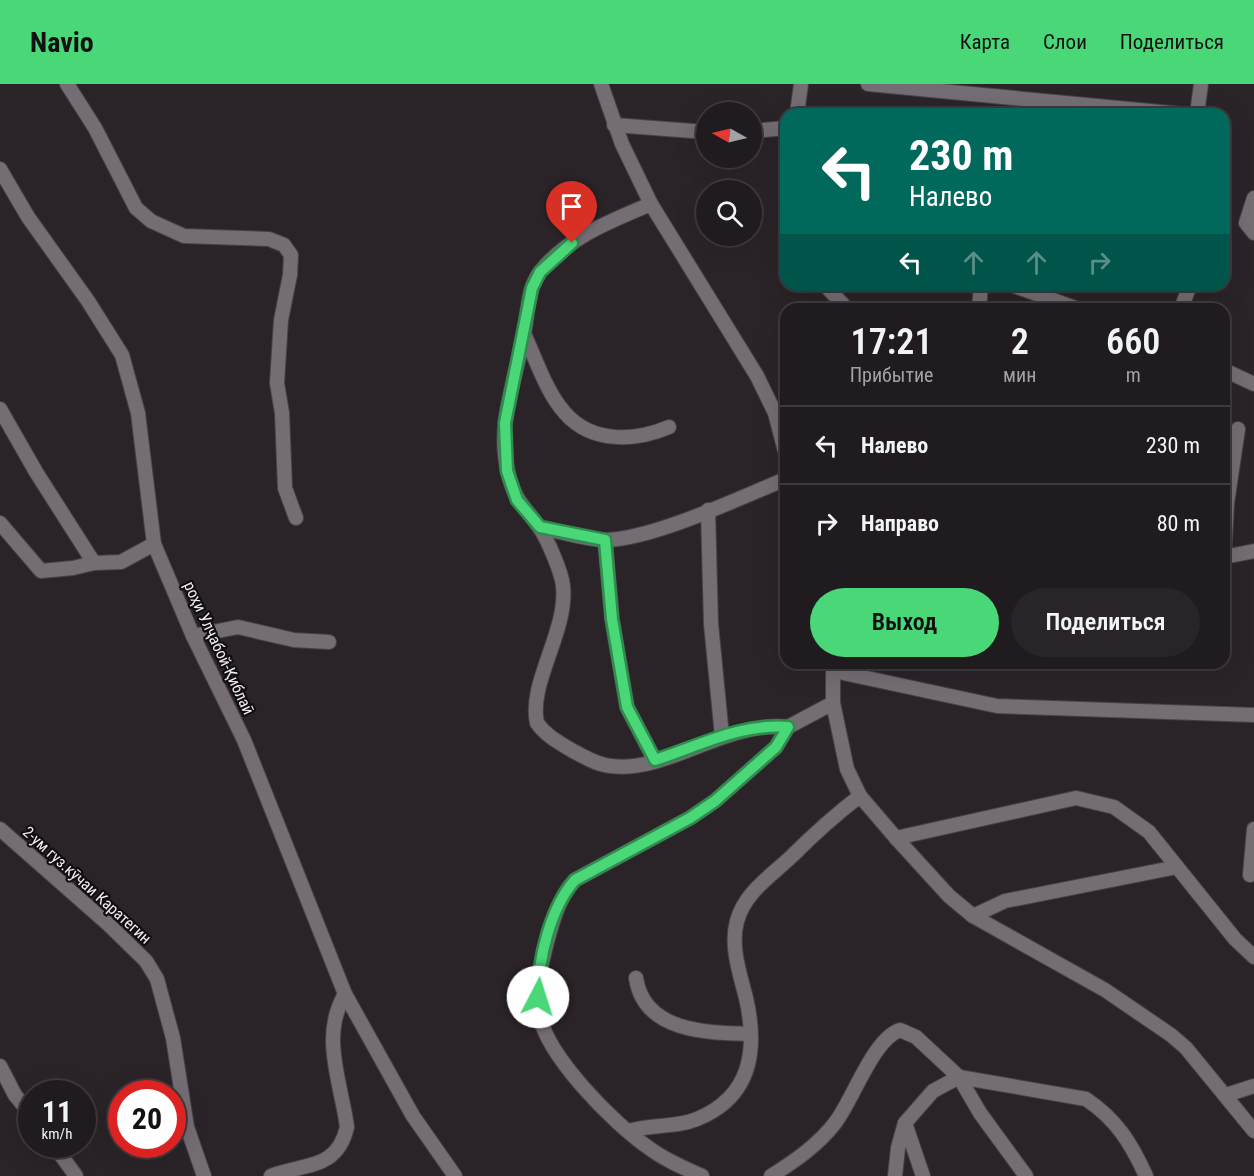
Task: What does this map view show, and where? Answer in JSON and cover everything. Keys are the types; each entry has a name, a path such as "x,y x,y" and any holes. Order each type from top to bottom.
{"street":[{"path":"67,84 95,128 141,214 158,225 184,236 268,239 284,245 291,255 290,275 281,320 277,383 282,413 285,488 296,518"},
{"path":"601,84 614,125 651,204 758,376 775,413 780,432"},
{"path":"797,108 801,84"},
{"path":"868,84 1118,108"},
{"path":"1198,108 1201,84"},
{"path":"614,125 696,131"},
{"path":"762,130 780,129"},
{"name":"роҳи Улҷабой-Қиблаӣ","path":"0,169 28,217 123,355 138,413 154,544 193,636 244,740 345,994 413,1116 455,1176"},
{"path":"1254,198 1246,223 1254,233"},
{"path":"651,204 572,243 540,272 532,288 510,392 505,423 505,448 507,471 517,500 540,527 562,580 564,592 559,627 537,700 537,723 557,741 601,765 613,767 655,760 722,736 760,726 788,727 833,703"},
{"path":"830,291 842,303"},
{"path":"1028,291 1062,303"},
{"path":"524,334 557,402 565,414 577,423 595,432 625,438 648,436 669,427"},
{"path":"1230,373 1254,384"},
{"path":"0,409 36,472 94,563"},
{"path":"1230,483 1238,429"},
{"path":"540,527 605,540 637,534 708,510 780,481"},
{"path":"708,510 711,624 722,736"},
{"path":"0,523 41,571 74,568 94,563 121,562 154,544"},
{"path":"605,540 612,619 627,707 655,760"},
{"path":"1230,556 1254,551"},
{"path":"193,636 238,627 294,640 329,642"},
{"path":"834,669 833,703 847,769 860,796 896,838 949,896 973,916 1143,1014 1186,1048 1254,1131"},
{"path":"842,669 997,706 1254,715"},
{"path":"702,1176 649,1148 570,1073 552,1048 543,1028 539,1012 538,982 558,907 566,891 587,872 682,822 715,801 776,747 788,727"},
{"path":"629,1131 653,1125 694,1120 728,1101 746,1075 750,1034 747,1002 735,947 735,931 741,910 759,886 824,823 860,796"},
{"path":"896,838 1076,798 1114,807 1149,832 1235,939 1254,957"},
{"name":"2-ум гуз.кӯчаи Каратегин","path":"0,829 108,924 146,961 152,970 166,1003 187,1127 204,1176"},
{"path":"1250,875 1254,829"},
{"path":"973,916 1005,901 1177,867"},
{"path":"636,978 642,999 665,1019 701,1032 750,1034"},
{"path":"271,1176 304,1168 326,1159 344,1140 347,1127 332,1040 333,1021 345,994"},
{"path":"771,1176 796,1161 835,1123 882,1045 897,1031 908,1032 928,1046 959,1077 980,1113 1026,1176"},
{"path":"0,1066 18,1099"},
{"path":"895,1176 898,1148 905,1123 933,1091 959,1077 1086,1100 1108,1116 1125,1134 1146,1176"},
{"path":"1226,1095 1254,1086"},
{"path":"905,1123 923,1176"},
{"path":"63,1158 76,1176"}],"route":[{"path":"538,997 538,982 550,930 558,907 575,880 690,818 715,801 776,747 788,727 760,726 738,731 655,760 627,707 612,619 605,540 540,527 517,500 507,471 505,423 529,302 532,288 540,272 572,243"}]}
